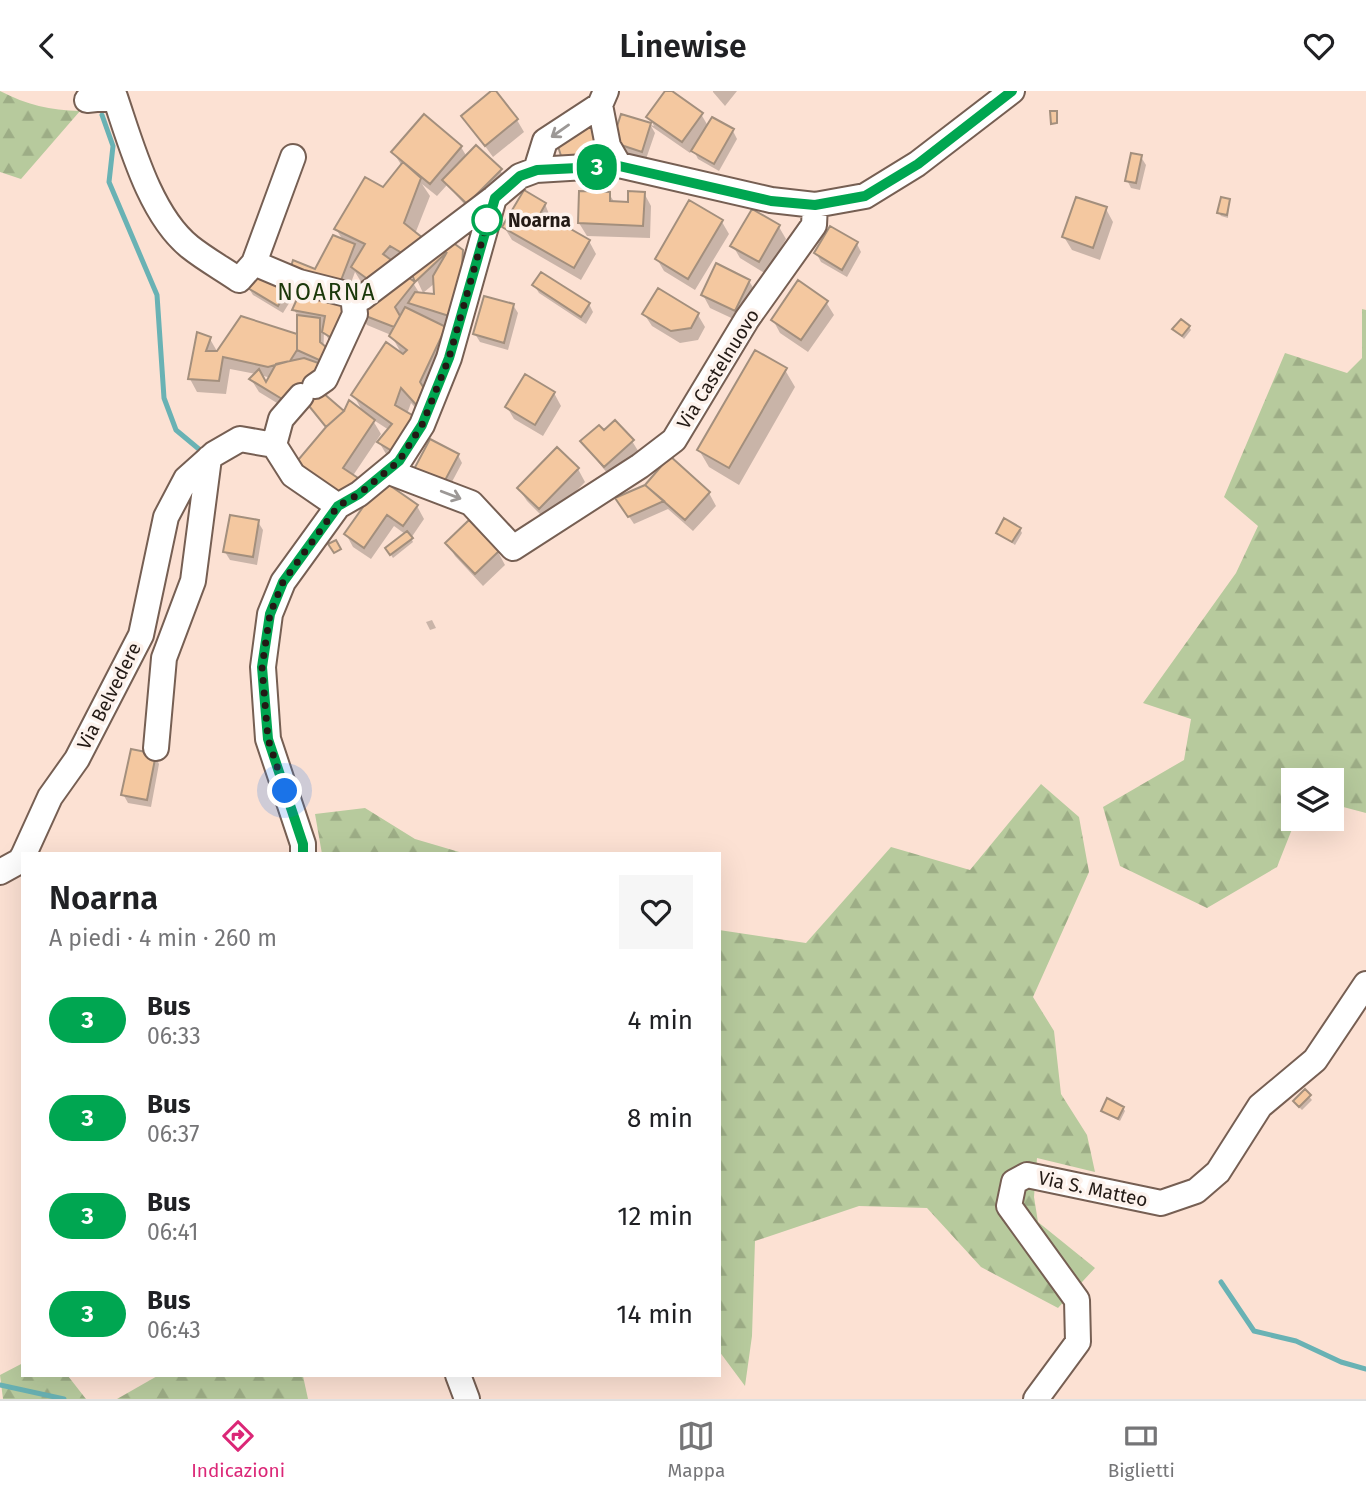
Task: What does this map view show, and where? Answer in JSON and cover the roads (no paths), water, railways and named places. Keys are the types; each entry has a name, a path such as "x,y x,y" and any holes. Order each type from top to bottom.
{"street":[{"path":"338,506 293,475 274,445 281,419 308,391 325,379 355,314 358,296 495,198 520,176 537,170 619,166 771,201 815,205 865,196 918,164 1012,91"},
{"path":"87,100 115,97 136,159 155,203 187,245 239,280 254,263 293,156"},
{"path":"603,98 608,146 619,166"},
{"path":"537,170 545,141 603,98"},
{"path":"303,852 303,844 268,739 262,667 270,614 283,582 338,506 399,461 422,425 444,369 495,198"},
{"name":"Via Castelnuovo","path":"387,471 471,503 513,548 640,466 674,440 747,319 814,225 815,205"},
{"path":"254,263 299,282 358,296"},
{"name":"Via Belvedere","path":"24,852 50,797 77,759 141,635 166,517 186,479 209,458 240,439 274,445"},
{"name":"Via Belvedere","path":"156,748 164,657 193,580 209,458"},
{"name":"Via Belvedere","path":"0,872 21,860"},
{"name":"Via S. Matteo","path":"1036,1399 1078,1342 1077,1300 1009,1206 1014,1182 1027,1175 1161,1203 1196,1191 1217,1172 1260,1106 1315,1060 1366,984"},
{"path":"459,1377 467,1399"}],"waterway":[{"path":"102,115 113,146 109,182 157,295 164,398 176,430 200,450"},
{"path":"1221,1282 1254,1331 1296,1341 1341,1362 1366,1369"},
{"path":"0,1385 64,1399"}],"place":[{"name":"Noarna","path":"487,220"}],"district":[{"name":"NOARNA","path":"327,292"}]}
